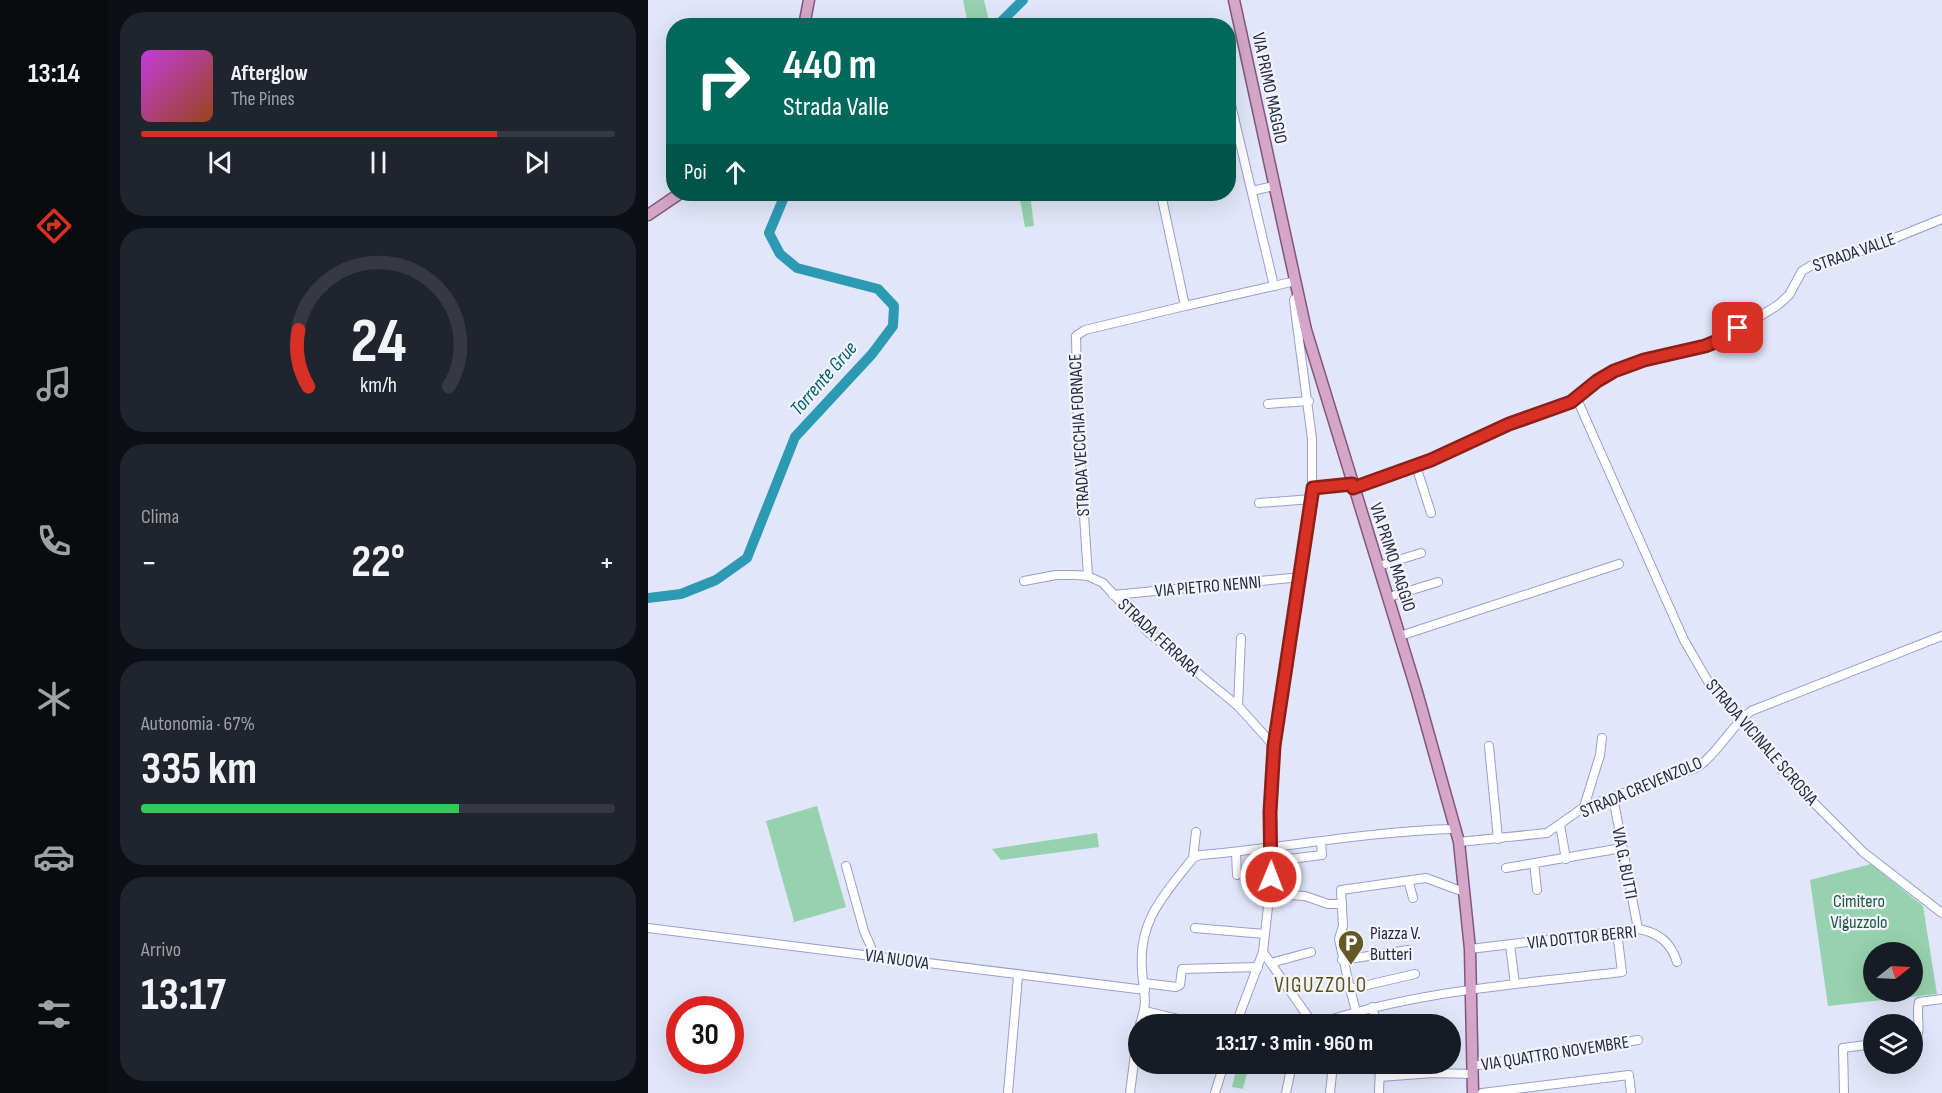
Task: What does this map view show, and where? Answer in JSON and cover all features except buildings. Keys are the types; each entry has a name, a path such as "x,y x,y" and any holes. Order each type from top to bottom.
{"main road":[{"path":"806,18 809,0"},
{"name":"VIA PRIMO MAGGIO","path":"1234,0 1295,281 1319,376 1389,597 1459,842 1470,950 1473,1093"},
{"path":"648,215 669,201"}],"street":[{"path":"1236,125 1274,286"},
{"path":"1252,191 1274,186"},
{"path":"1162,201 1185,306"},
{"name":"STRADA VALLE","path":"1313,488 1353,486 1416,465 1509,424 1571,402 1614,371 1644,360 1705,346 1725,338 1778,304 1788,295 1802,271 1814,264 1865,250 1942,219"},
{"name":"STRADA VECCHIA FORNACE","path":"1088,576 1078,424 1076,336 1085,330 1295,281"},
{"path":"1240,1014 1263,952 1273,861 1270,812 1274,746 1302,577 1313,488 1308,390 1294,300 1298,294"},
{"path":"1308,390 1311,383 1319,376"},
{"name":"STRADA VICINALE SCROSIA","path":"1576,397 1684,640 1709,683 1739,721 1808,797 1863,852 1942,913"},
{"path":"1268,404 1309,401"},
{"path":"1416,465 1431,513"},
{"path":"1259,503 1312,499"},
{"path":"1379,566 1421,553"},
{"path":"1400,636 1619,564"},
{"path":"1024,580 1056,575 1088,576"},
{"name":"STRADA FERRARA","path":"1088,576 1103,584 1149,633 1238,706 1274,746"},
{"name":"VIA PIETRO NENNI","path":"1113,595 1302,577"},
{"path":"1389,597 1438,582"},
{"name":"STRADA CREVENZOLO","path":"1459,842 1547,833 1584,807 1698,767 1710,757 1739,721 1751,711 1781,697 1942,636"},
{"path":"1238,706 1241,638"},
{"path":"1584,807 1600,755 1602,738"},
{"path":"1489,746 1498,839"},
{"name":"VIA G. BUTTI","path":"1613,797 1638,929"},
{"path":"1560,825 1566,858"},
{"path":"1144,1014 1145,987 1142,954 1146,926 1152,910 1193,858 1200,855 1321,842 1344,836 1455,829"},
{"path":"1193,858 1196,832"},
{"path":"1273,861 1322,855 1321,842"},
{"path":"1506,868 1622,848"},
{"path":"1236,852 1237,875"},
{"path":"1534,863 1537,890"},
{"path":"846,866 871,947 871,956"},
{"path":"1356,1011 1353,988 1342,960 1339,939 1343,926 1341,891 1409,883 1426,878 1464,892"},
{"path":"1409,883 1413,898"},
{"path":"1270,894 1305,896 1328,904 1342,904"},
{"name":"VIA NUOVA","path":"648,928 1018,976 1145,987 1176,987 1180,985 1182,969 1258,967"},
{"path":"1195,928 1264,934"},
{"name":"VIA DOTTOR BERRI","path":"1470,950 1638,929 1649,930 1666,941 1673,950 1677,962"},
{"path":"1347,1014 1471,988 1622,972 1617,932"},
{"path":"1510,945 1515,984"},
{"path":"1342,960 1408,950"},
{"path":"1263,952 1308,1014"},
{"path":"1271,963 1311,952"},
{"path":"1353,988 1415,974"},
{"path":"1008,1093 1018,976"},
{"path":"1917,1014 1918,1002 1942,999"},
{"path":"1372,1007 1374,1014"},
{"path":"1145,1011 1157,1014"},
{"name":"VIA QUATTRO NOVEMBRE","path":"1380,1077 1472,1070 1638,1040"},
{"path":"1844,1093 1843,1048 1863,1045"},
{"path":"1130,1093 1132,1074"},
{"path":"1215,1093 1221,1074"},
{"path":"1286,1093 1290,1074"},
{"path":"1330,1093 1332,1074"},
{"path":"1482,1093 1629,1075 1631,1093"},
{"path":"1379,1093 1380,1077"}],"green space":[{"path":"963,0 984,0 987,18 967,18"},
{"path":"1020,201 1031,201 1034,226 1025,227"},
{"path":"817,806 846,907 791,923 794,921 766,821"},
{"path":"1097,833 1099,847 1001,860 992,849"},
{"name":"Cimitero Viguzzolo","path":"1871,864 1923,906 1937,994 1923,996 1923,942 1863,942 1864,1002 1828,1006 1810,880"},
{"path":"1235,1074 1247,1074 1243,1089 1232,1087"}],"waterway":[{"name":"Torrente Grue","path":"1005,18 1023,0"},
{"name":"Torrente Grue","path":"648,598 681,594 716,580 747,558 795,437 872,354 893,326 894,306 878,289 797,268 780,254 769,233 782,201"}],"place":[{"name":"Piazza V. Butteri","path":"1351,966"}],"district":[{"name":"VIGUZZOLO","path":"1321,985"}],"route":[{"path":"1271,877 1273,861 1270,812 1274,746 1306,551 1313,488 1352,484 1353,488 1416,466 1509,424 1571,402 1597,381 1614,371 1644,360 1705,346 1725,338 1738,328"}]}
